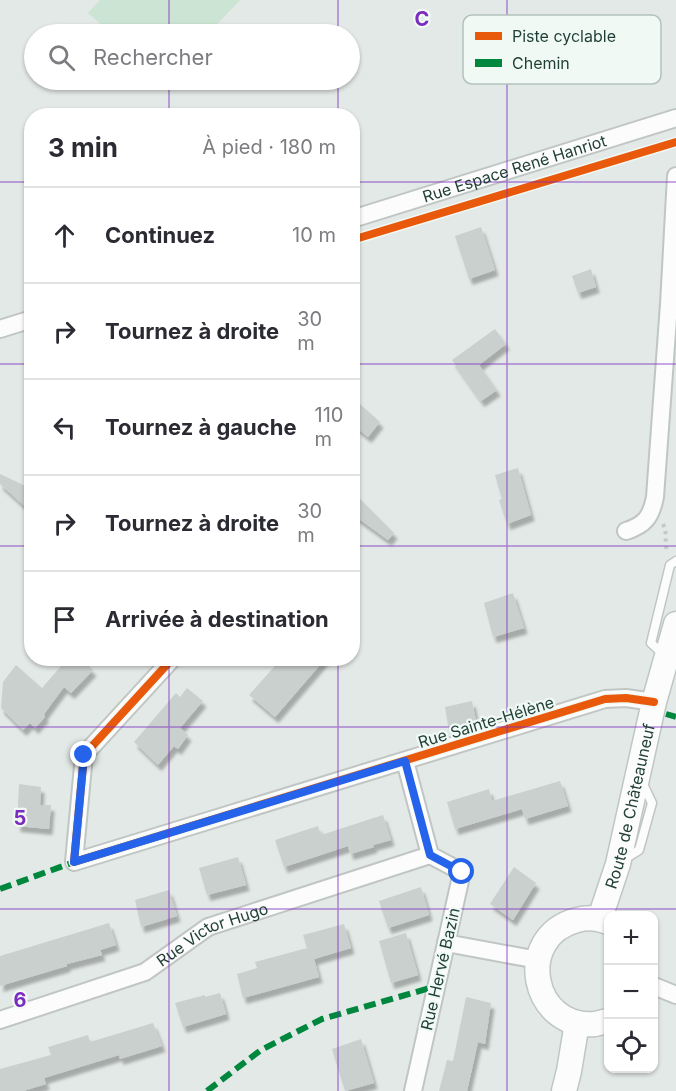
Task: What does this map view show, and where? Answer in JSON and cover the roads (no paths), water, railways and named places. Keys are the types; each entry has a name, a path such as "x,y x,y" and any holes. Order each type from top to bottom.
{"main road":[{"name":"Route de Châteauneuf","path":"606,911 639,776 654,702 676,624"},
{"name":"Route de Châteauneuf","path":"538,960 543,944 568,922 584,918 604,920"},
{"path":"538,960 537,976 541,992 549,1006 562,1016 577,1023 604,1022"},
{"path":"564,1091 577,1023"}],"street":[{"name":"Rue Espace René Hanriot","path":"360,217 676,118"},
{"path":"626,531 642,524 652,508 655,497 676,176"},
{"path":"0,328 24,321"},
{"name":"Rue Sainte-Hélène","path":"166,666 84,755 74,862 605,699 626,698 654,702"},
{"path":"405,761 430,855"},
{"name":"Rue Hervé Bazin","path":"413,1091 462,872 430,855"},
{"name":"Rue Victor Hugo","path":"0,1020 146,972 208,927 430,855"},
{"path":"446,943 538,960"},
{"path":"658,988 676,995"}],"lane":[{"path":"666,658 651,643 673,563"}]}
